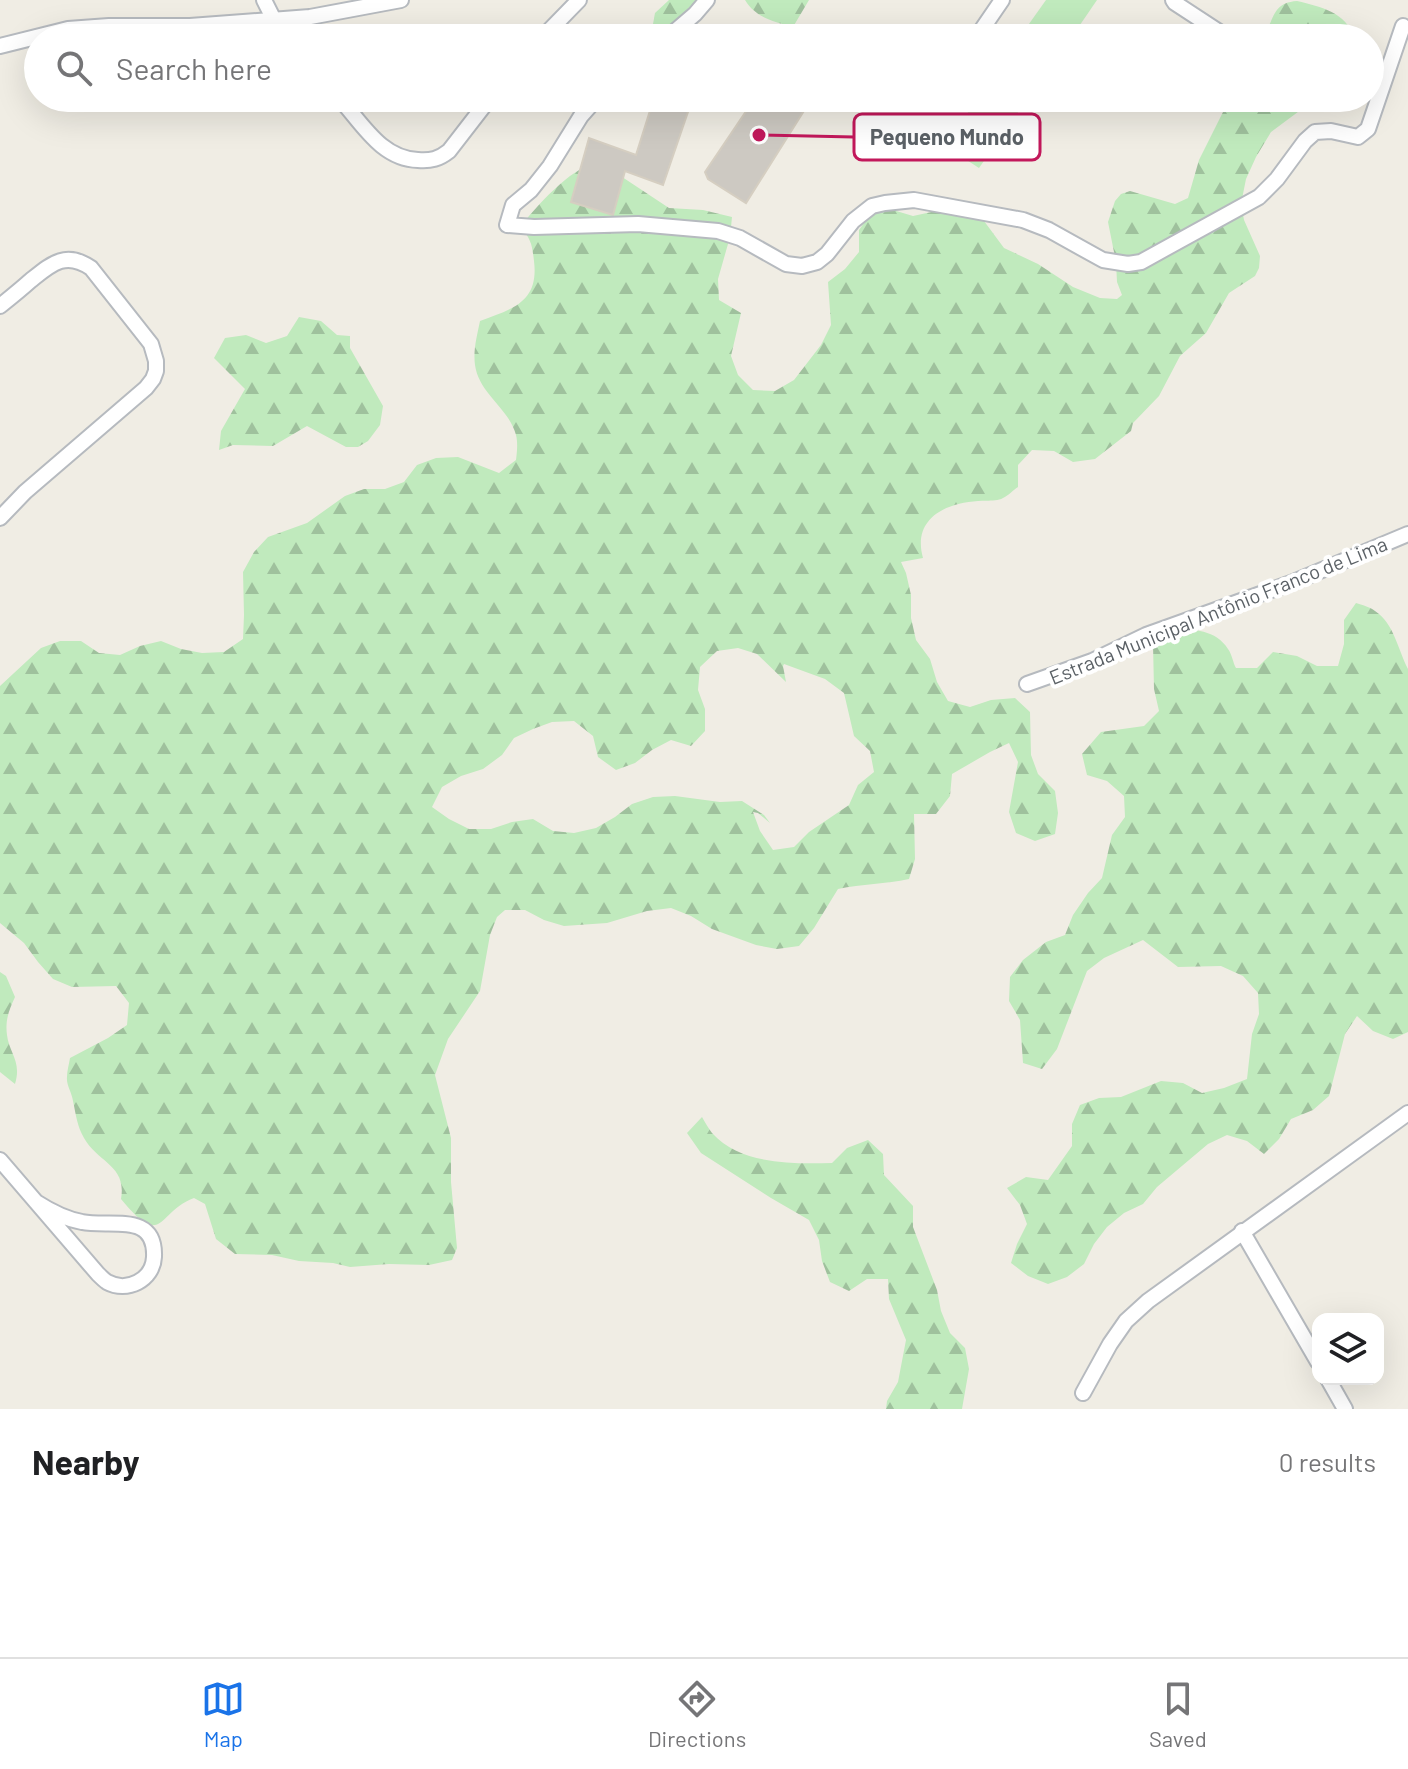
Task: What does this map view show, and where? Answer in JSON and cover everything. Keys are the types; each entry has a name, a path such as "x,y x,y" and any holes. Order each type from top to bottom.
{"street":[{"path":"264,0 277,24"},
{"path":"218,24 310,17 401,0"},
{"path":"683,24 707,0"},
{"path":"986,24 1002,0"},
{"path":"1173,0 1207,24"},
{"path":"556,24 578,1"},
{"path":"1384,82 1403,26"},
{"path":"0,46 24,40"},
{"path":"351,112 385,150 404,159 430,160 449,151 479,112"},
{"path":"585,112 550,166 531,190 513,205 507,225 638,224 718,231 759,247 786,264 802,266 817,262 827,254 853,221 872,206 914,200 1023,220 1049,230 1103,260 1128,264 1141,262 1259,197 1315,132 1331,131 1358,137 1368,129 1374,112"},
{"path":"0,306 51,264 68,260 83,263 91,268 151,344 156,361 153,379 146,388 25,492 0,518"},
{"name":"Estrada Municipal Antônio Franco de Lima","path":"1027,684 1092,661 1146,635 1291,583 1408,534"},
{"path":"1083,1393 1126,1321 1148,1301 1408,1113"},
{"path":"0,1160 36,1202 98,1274 108,1282 136,1283 144,1280 149,1273 154,1255 151,1239 144,1229 130,1224 81,1222 56,1214 36,1202"},
{"path":"1242,1231 1312,1352"},
{"path":"1331,1385 1345,1409"}],"green space":[{"path":"669,0 704,0 681,24 653,24 655,13"},
{"path":"745,0 809,0 795,24 772,21"},
{"path":"1046,0 1097,0 1081,24 1029,24"},
{"path":"1297,1 1324,8 1347,24 1270,24 1278,9 1288,2"},
{"path":"968,112 1018,112 979,168 945,146"},
{"path":"1223,112 1298,112 1271,132 1246,179 1241,204 1244,220 1260,256 1255,276 1229,293 1206,333 1180,356 1159,396 1133,423 1131,431 1095,459 1073,462 1054,451 1032,450 1018,465 1018,487 1000,499 966,502 943,510 927,523 922,533 923,558 901,562 911,595 911,618 916,640 930,659 937,682 948,701 970,707 991,700 1015,698 1030,712 1031,755 1038,774 1055,791 1058,813 1055,834 1035,841 1016,833 1009,812 1018,762 1009,743 952,774 950,796 936,814 914,814 915,859 909,879 838,889 799,946 777,949 756,945 712,929 671,908 647,911 607,923 564,926 525,910 505,910 497,917 490,935 480,991 448,1039 435,1075 451,1138 457,1248 452,1260 429,1265 350,1267 272,1255 235,1254 216,1239 205,1204 194,1198 153,1225 145,1223 135,1214 121,1199 122,1188 116,1171 82,1134 67,1080 70,1058 127,1025 129,1003 116,986 72,987 53,979 24,943 0,923 0,686 41,648 60,641 81,641 99,653 120,655 161,641 202,653 224,652 243,639 243,572 254,552 268,537 307,523 345,496 364,489 385,489 404,482 417,465 436,458 458,457 499,473 516,460 517,441 512,425 482,384 475,365 480,321 513,308 528,295 534,275 534,261 530,242 521,226 554,189 586,167 595,164 607,167 669,208 703,210 732,217 730,237 718,279 719,300 741,313 731,356 738,375 753,390 775,391 794,380 821,345 831,325 828,282 845,269 859,252 859,230 872,212 893,210 913,216 936,211 943,206 984,221 1004,248 1038,264 1073,287 1100,298 1117,299 1122,295 1117,282 1108,222 1115,201 1121,194 1130,191 1175,204 1188,198 1199,160","holes":["738,648 757,654 786,682 784,664 825,679 844,693 854,736 870,751 874,772 858,785 849,805 809,832 794,847 773,850 760,831 753,812 770,823 764,815 742,801 653,797 632,804 596,828 574,833 553,831 533,819 491,829 469,829 432,807 442,787 461,776 483,769 502,755 514,738 552,722 574,721 593,736 598,757 616,770 635,763 671,740 691,746 705,731 705,709 698,690 700,667 717,651"]},
{"path":"299,317 321,321 337,335 350,336 350,348 383,406 380,425 368,441 358,447 346,447 307,426 273,446 233,445 219,450 221,431 245,389 214,358 225,338 246,335 266,343 287,336"},
{"path":"1356,603 1373,610 1387,622 1408,669 1408,1032 1393,1039 1373,1031 1357,1016 1345,1034 1329,1096 1313,1110 1291,1119 1279,1139 1264,1154 1247,1141 1227,1135 1208,1144 1157,1187 1143,1204 1124,1213 1107,1227 1084,1264 1067,1277 1048,1284 1028,1276 1011,1263 1027,1224 1020,1205 1007,1188 1026,1177 1048,1180 1072,1146 1072,1124 1080,1105 1099,1098 1121,1097 1161,1081 1183,1083 1202,1093 1247,1079 1252,1034 1259,1014 1258,993 1243,976 1221,966 1178,967 1143,940 1104,958 1087,971 1057,1049 1042,1069 1023,1063 1020,1020 1009,1001 1010,977 1023,960 1046,942 1065,935 1073,915 1102,878 1112,835 1125,817 1124,796 1107,781 1087,775 1082,754 1101,732 1144,726 1159,711 1154,689 1153,644 1167,629 1209,633 1223,642 1236,668 1257,668 1273,652 1297,656 1317,666 1338,666 1344,644 1344,620"},
{"path":"0,972 6,976 15,997 8,1015 7,1030 16,1063 15,1084 0,1072"},
{"path":"702,1117 724,1144 752,1157 832,1163 847,1148 868,1140 883,1154 884,1175 913,1206 913,1227 950,1333 965,1348 969,1369 962,1409 886,1409 898,1382 906,1340 889,1299 888,1279 867,1279 849,1291 830,1282 822,1261 819,1240 809,1220 701,1153 687,1133"}],"building":[{"path":"650,112 688,112 663,185 625,171 613,215 571,202 589,138 636,155"},
{"path":"746,112 803,112 746,203 708,179 705,172"}],"place":[{"name":"Pequeno Mundo","path":"759,135"}]}
